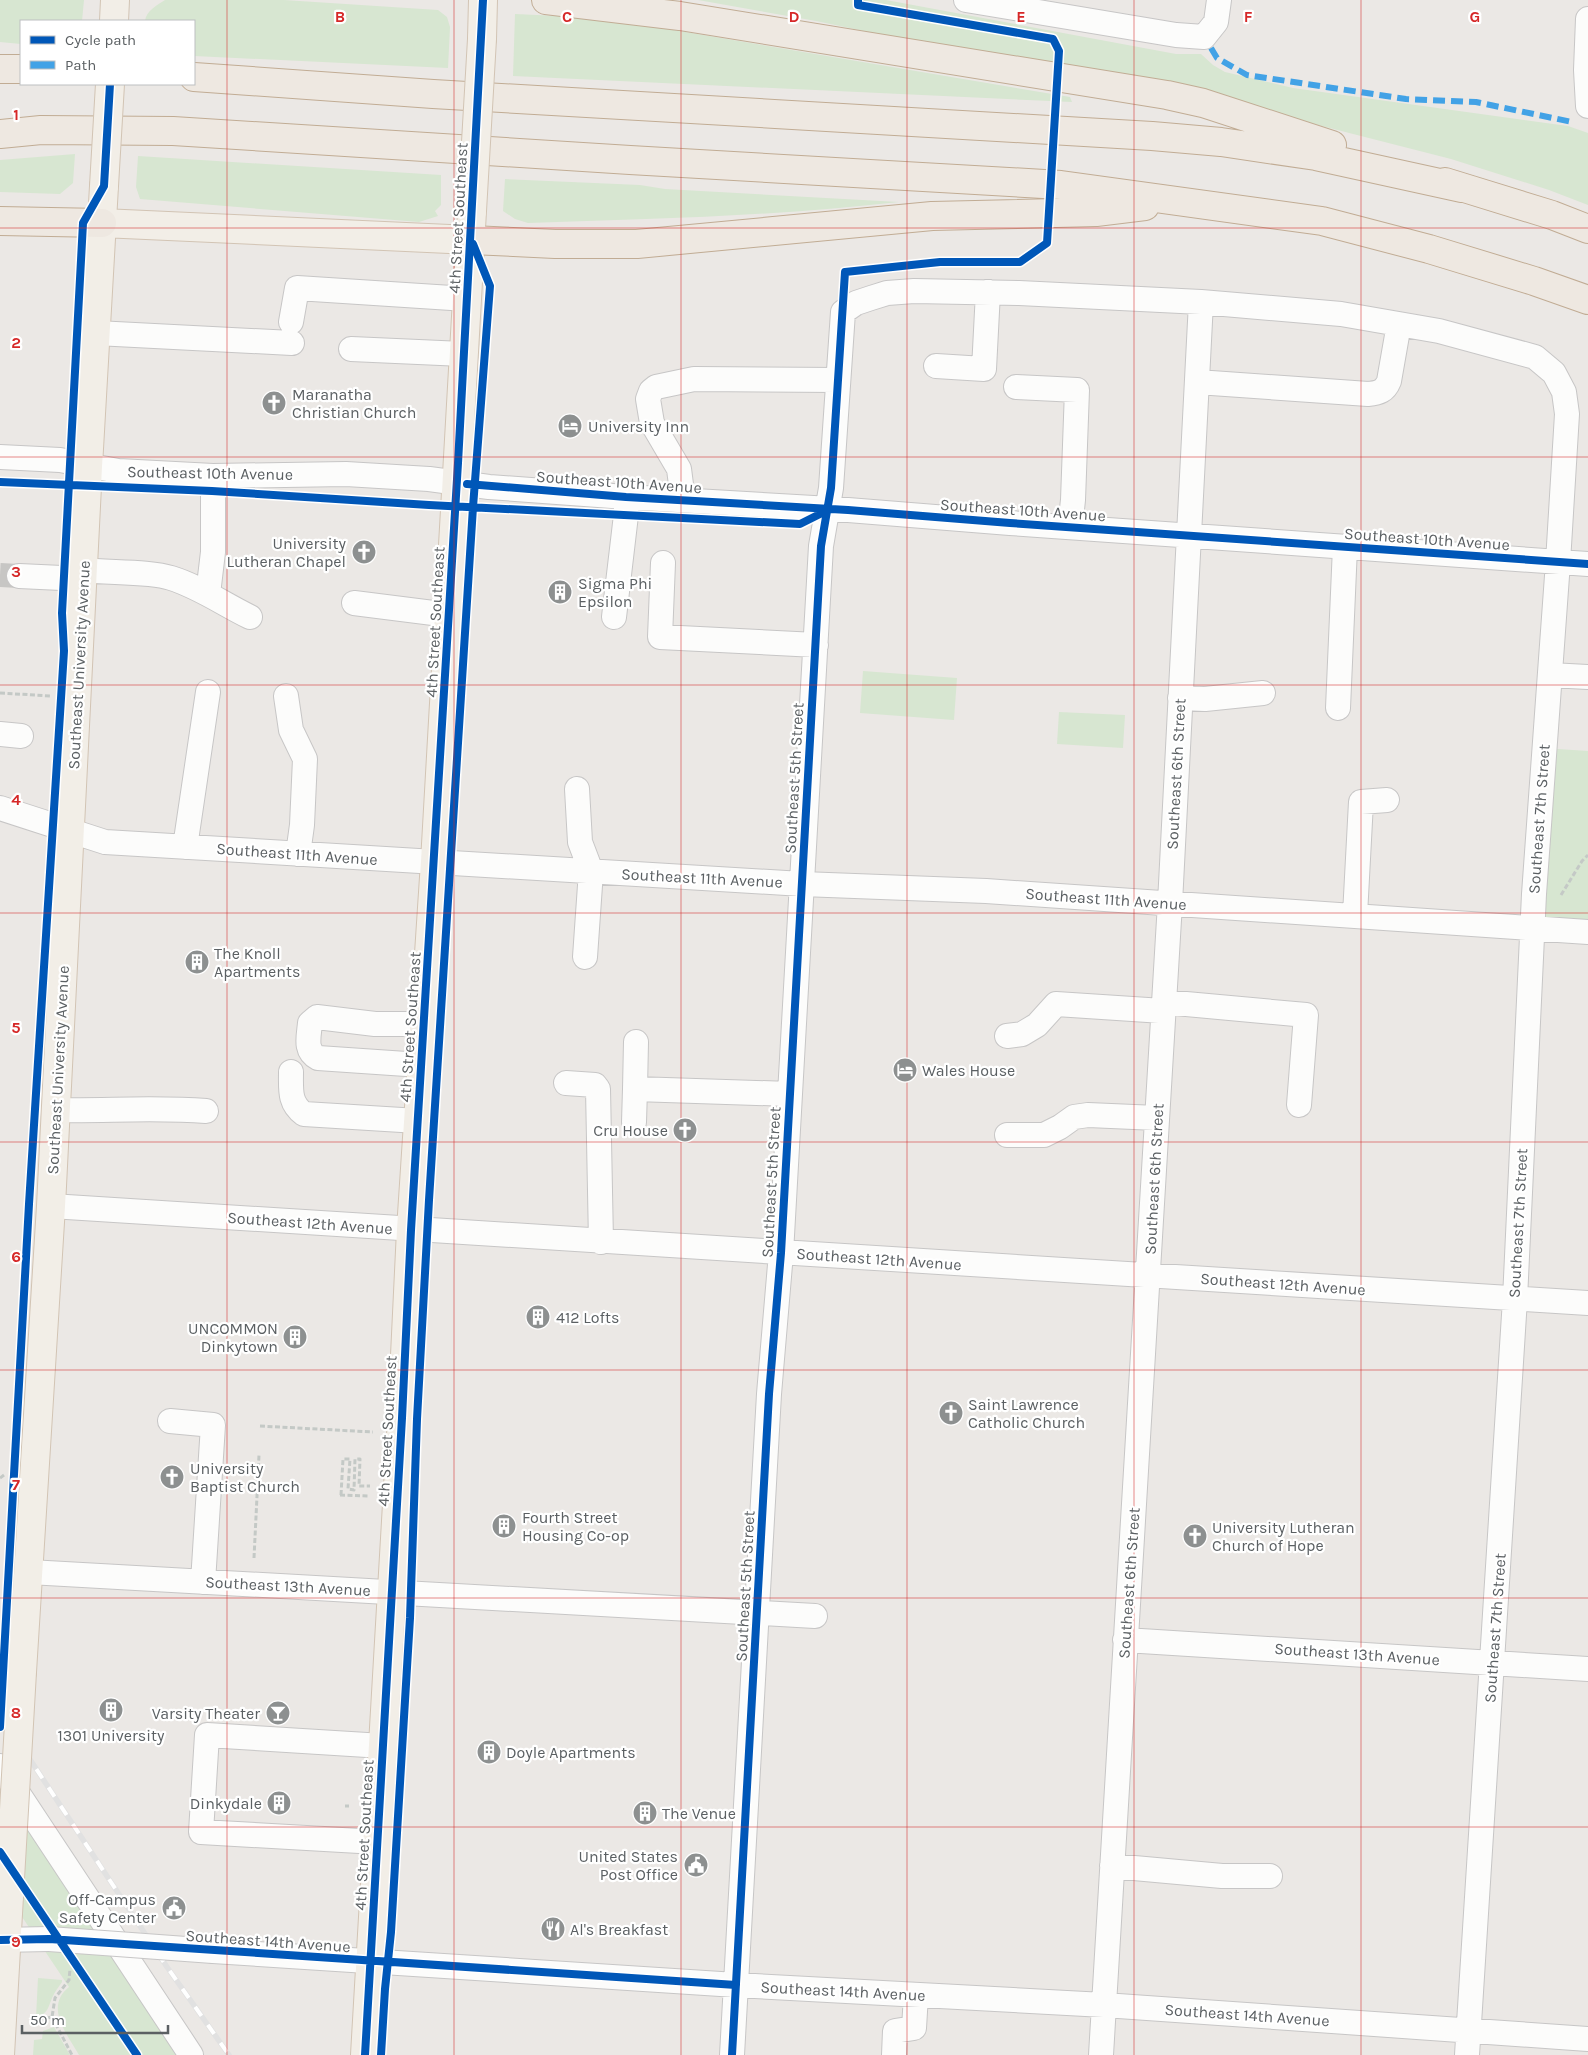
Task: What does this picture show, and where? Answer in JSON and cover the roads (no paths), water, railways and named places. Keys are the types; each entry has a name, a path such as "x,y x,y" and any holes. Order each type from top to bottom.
{"highway":[{"path":"546,0 680,16 1167,95 1236,113 1462,188 1552,215 1588,229"},
{"path":"0,69 20,69"},
{"path":"195,77 443,94 1152,136 1221,142 1316,156 1462,188"},
{"path":"0,134 41,130 173,131 1061,185 1322,221 1429,249 1534,281 1588,300"},
{"path":"471,240 563,244 637,244 932,216 1096,212 1191,202"},
{"path":"0,221 102,223"}],"main road":[{"name":"4th Street Southeast","path":"365,2055 411,1230 457,483 484,0"},
{"name":"Southeast University Avenue","path":"0,2055 4,1940 9,1896 51,1206 88,466 110,85"},
{"path":"102,223 471,240"}],"street":[{"path":"966,0 1176,36 1195,37 1206,35 1216,22 1219,0"},
{"path":"1588,19 1586,70 1588,106"},
{"path":"96,333 292,333 298,288 467,299"},
{"name":"Southeast 5th Street","path":"732,2055 769,1394 781,1253 822,540 828,510 843,312 856,303 887,293 914,291 988,292"},
{"path":"936,366 984,369 988,292 1201,302 1341,314 1399,324 1390,380 1387,387 1381,392 1368,394 1197,382"},
{"name":"Southeast 6th Street","path":"1101,2055 1170,903 1201,302"},
{"name":"Southeast 7th Street","path":"1399,324 1439,331 1535,357 1554,373 1564,392 1567,414 1532,927 1515,1299 1467,2055"},
{"path":"351,349 463,354"},
{"path":"683,500 679,469 652,422 648,399 651,391 656,387 678,381 724,378 838,380"},
{"path":"1016,387 1077,390 1073,500 1070,528"},
{"name":"Southeast 10th Avenue","path":"0,457 60,460 118,470 213,476 346,474 429,479 626,497 848,510 1070,528 1588,564"},
{"path":"208,594 213,552 213,476"},
{"path":"614,617 626,515 626,497"},
{"path":"1338,708 1345,547"},
{"path":"663,563 660,637 816,645"},
{"path":"20,576 171,577 199,588 223,604 250,617"},
{"path":"354,603 449,615"},
{"path":"1550,674 1588,677"},
{"path":"185,847 208,692"},
{"path":"1180,698 1205,699 1264,694"},
{"path":"286,696 291,730 305,759 302,825 298,854"},
{"path":"576,789 580,842 591,871 585,957"},
{"path":"1355,915 1361,802 1387,800"},
{"name":"Southeast 11th Avenue","path":"0,808 105,842 802,884 986,891 1588,932"},
{"path":"1007,1036 1022,1034 1037,1025 1056,1004 1164,1006 1306,1015 1299,1106"},
{"path":"422,1064 318,1058 312,1055 308,1049 310,1023 317,1017 375,1024 424,1024"},
{"path":"634,1122 636,1042"},
{"path":"291,1072 291,1100 296,1109 304,1114 418,1121"},
{"path":"566,1083 595,1085 598,1089 601,1242"},
{"path":"635,1089 790,1094"},
{"path":"56,1110 166,1108 206,1111"},
{"path":"1007,1135 1044,1135 1074,1117 1088,1115 1157,1118"},
{"name":"Southeast 12th Avenue","path":"51,1206 1588,1303"},
{"path":"170,1421 213,1425 203,1582"},
{"name":"Southeast 13th Avenue","path":"29,1572 815,1616"},
{"name":"Southeast 13th Avenue","path":"1125,1640 1588,1669"},
{"path":"377,1842 201,1832 207,1735 382,1746"},
{"path":"0,1766 191,2055"},
{"path":"1112,1866 1222,1876 1270,1876"},
{"name":"Southeast 14th Avenue","path":"4,1940 49,1939 370,1962 736,1985 1104,2005 1588,2039"},
{"path":"894,2055 896,2031 914,2028 916,1995"}],"tunnel":[{"path":"0,575 19,576"}],"railway":[{"path":"0,1714 167,1967 229,2055"}],"place":[{"name":"Maranatha Christian Church","path":"274,403"},
{"name":"University Inn","path":"570,426"},
{"name":"University Lutheran Chapel","path":"364,552"},
{"name":"Sigma Phi Epsilon","path":"560,592"},
{"name":"The Knoll Apartments","path":"197,962"},
{"name":"Wales House","path":"905,1070"},
{"name":"Cru House","path":"685,1130"},
{"name":"412 Lofts","path":"538,1317"},
{"name":"UNCOMMON Dinkytown","path":"295,1337"},
{"name":"Saint Lawrence Catholic Church","path":"951,1413"},
{"name":"University Baptist Church","path":"172,1477"},
{"name":"Fourth Street Housing Co-op","path":"504,1526"},
{"name":"University Lutheran Church of Hope","path":"1195,1536"},
{"name":"1301 University","path":"111,1710"},
{"name":"Varsity Theater","path":"278,1713"},
{"name":"Doyle Apartments","path":"489,1752"},
{"name":"Dinkydale","path":"279,1803"},
{"name":"The Venue","path":"645,1813"},
{"name":"United States Post Office","path":"696,1865"},
{"name":"Off-Campus Safety Center","path":"174,1908"},
{"name":"Al's Breakfast","path":"553,1929"}]}
